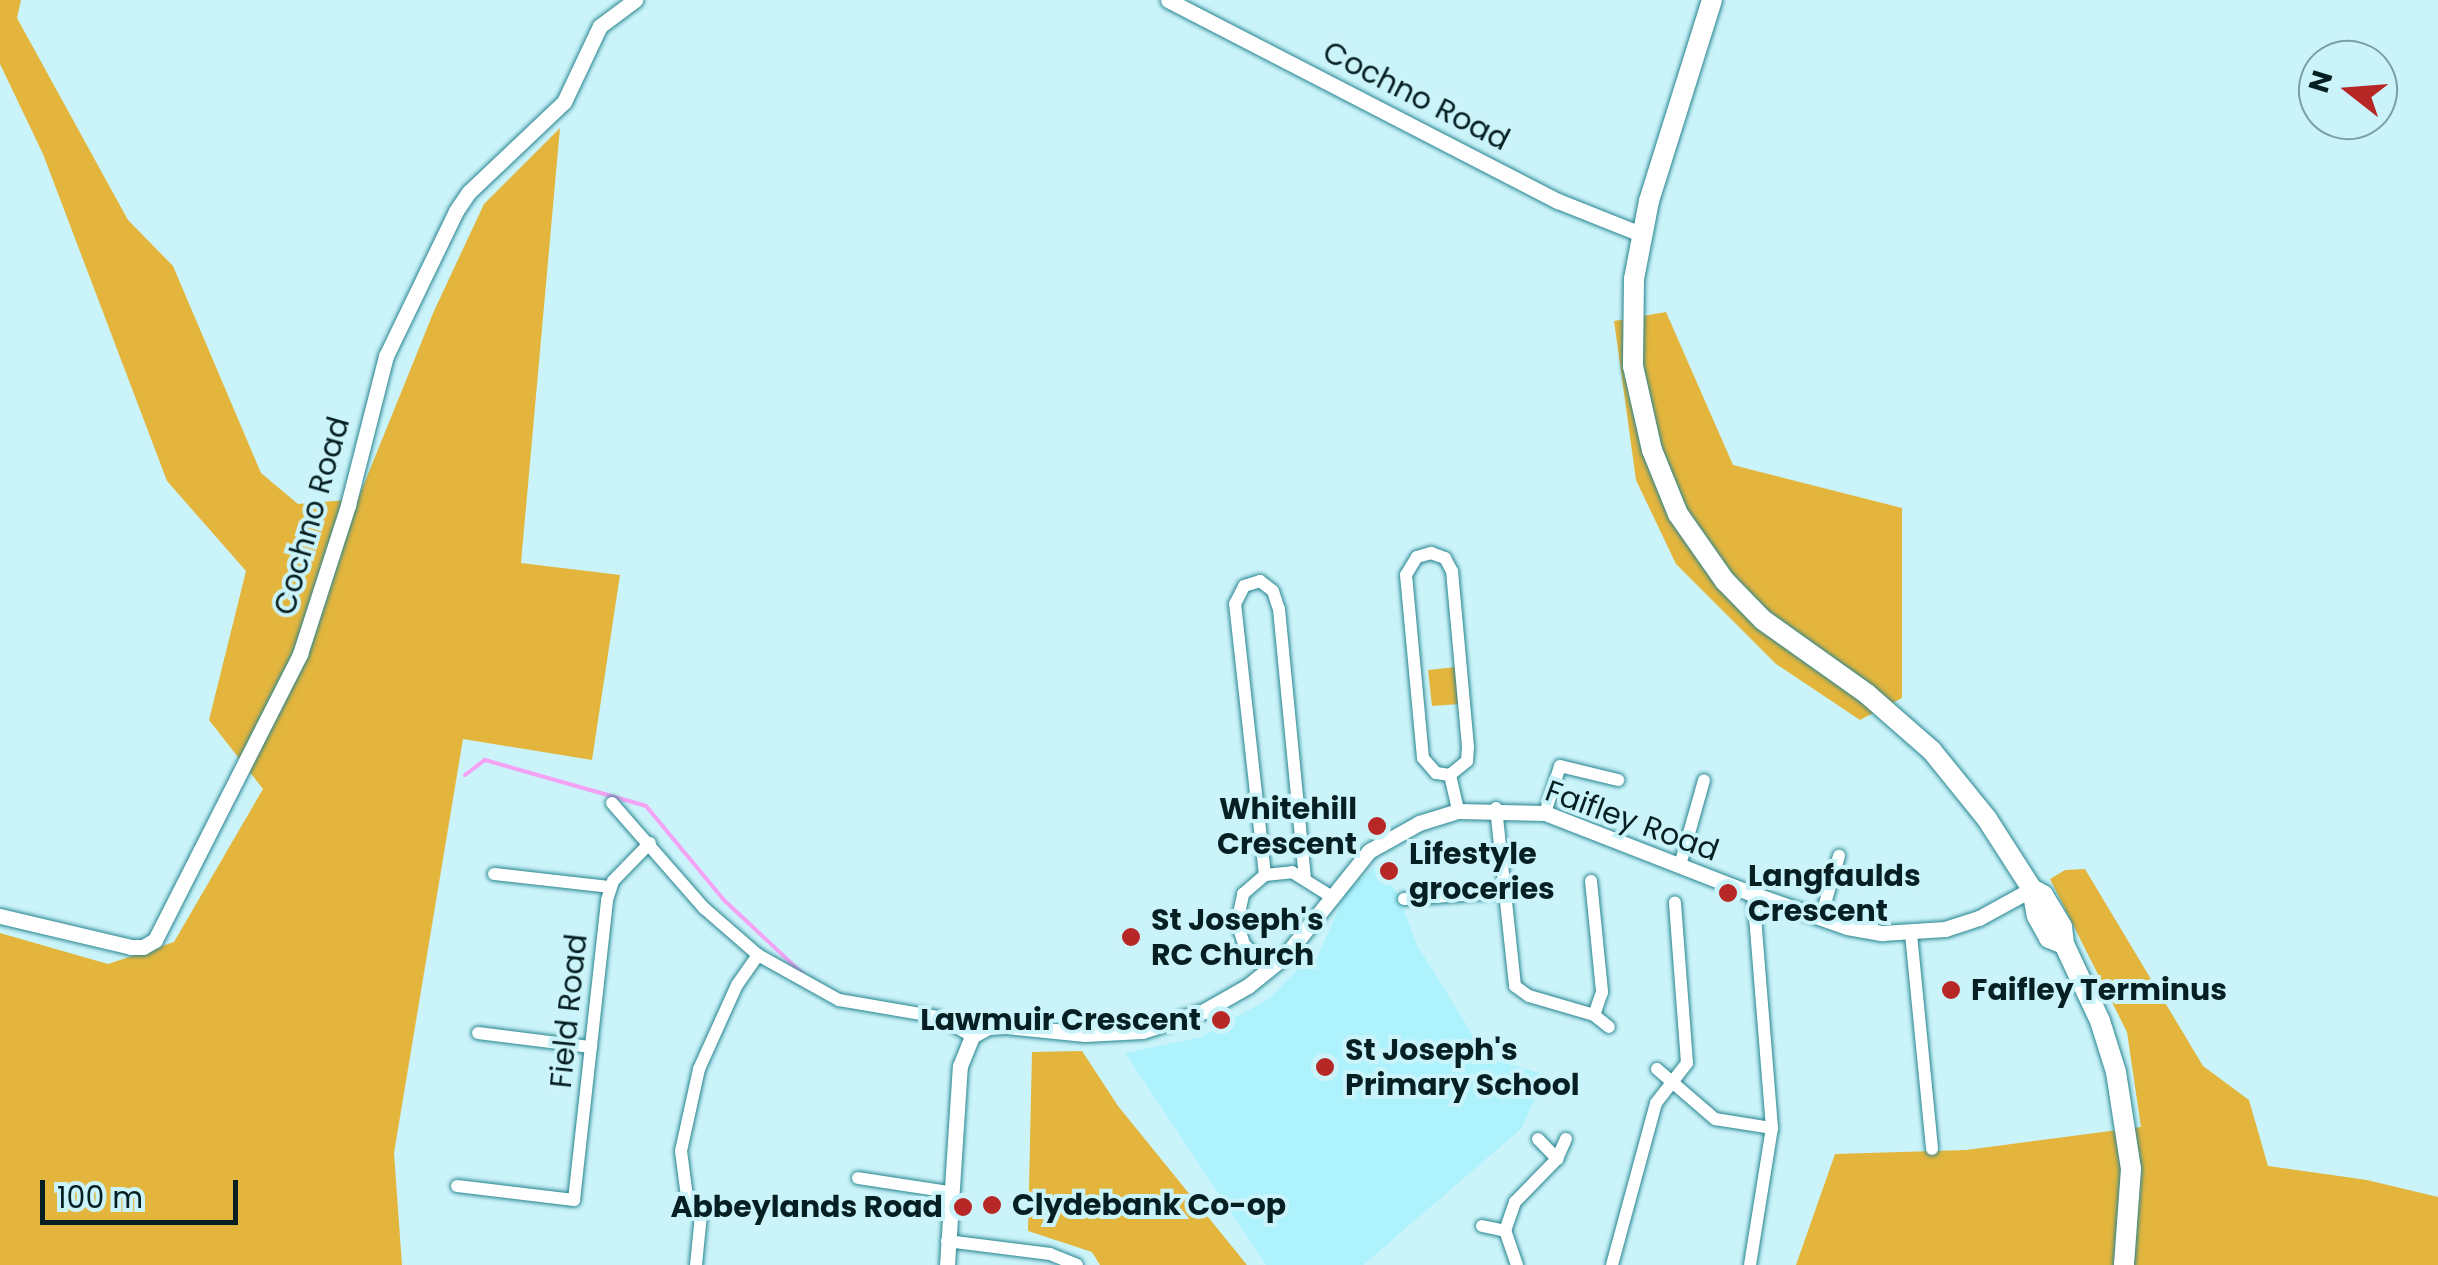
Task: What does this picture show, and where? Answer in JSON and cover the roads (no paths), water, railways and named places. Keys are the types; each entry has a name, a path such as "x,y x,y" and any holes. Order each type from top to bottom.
{"main road":[{"path":"1712,0 1641,234 1631,327 1633,366 1652,450 1678,514 1699,549 1763,620 1867,694 1932,750 1987,819 2032,889 2037,916 2048,938 2064,944"},
{"path":"2032,889 2044,895 2062,927 2064,944 2100,1020 2126,1125 2130,1208 2124,1265"}],"street":[{"name":"Cochno Road","path":"0,916 132,946 143,947 155,940 300,654 348,505 386,356 456,212 469,192 564,102 600,26 635,0"},
{"name":"Cochno Road","path":"1168,0 1558,201 1641,234"},
{"path":"1431,553 1445,558 1452,571 1468,747 1467,762 1450,775 1436,774 1423,758 1406,576 1417,557 1431,553"},
{"path":"1265,876 1235,604 1244,586 1260,582 1274,591 1279,609 1305,878"},
{"path":"1545,813 1560,766 1618,780"},
{"path":"1450,775 1458,811"},
{"path":"1680,866 1704,780"},
{"path":"612,804 704,908 758,955 839,1000 938,1017 972,1036 960,1066 948,1192 948,1265"},
{"name":"Faifley Road","path":"972,1036 988,1027 1006,1026 1085,1034 1142,1030 1204,1011 1270,970 1302,938 1355,865 1383,839 1458,811 1496,808 1545,813 1848,927 1912,934 1945,929 2005,906 2032,889"},
{"path":"1496,808 1516,986 1529,996 1594,1015 1609,1027"},
{"path":"494,874 609,887 650,843"},
{"path":"1821,917 1839,856"},
{"path":"1270,970 1244,944 1238,923 1244,894 1265,876 1292,872 1332,897"},
{"path":"1591,881 1602,992 1594,1015"},
{"name":"Field Road","path":"457,1186 574,1200 609,887"},
{"path":"1404,898 1504,892"},
{"path":"1750,1265 1772,1128 1753,894"},
{"path":"1612,1265 1656,1103 1687,1062 1675,902"},
{"path":"2005,906 2037,916"},
{"path":"1912,934 1932,1149"},
{"path":"687,1197 681,1151 699,1070 729,999 758,955"},
{"path":"478,1032 590,1046"},
{"path":"1657,1069 1715,1119 1772,1128"},
{"path":"1517,1265 1505,1230 1514,1202 1557,1158 1566,1138"},
{"path":"1538,1139 1557,1158"},
{"path":"858,1178 948,1192"},
{"path":"696,1265 701,1215"},
{"path":"1482,1226 1505,1230"},
{"path":"947,1241 1050,1254 1077,1265"}],"waterway":[{"path":"465,775 485,760 646,806 725,901 803,974"}],"place":[{"name":"Whitehill Crescent","path":"1377,826"},
{"name":"Lifestyle groceries","path":"1389,871"},
{"name":"Langfaulds Crescent","path":"1728,893"},
{"name":"St Joseph's RC Church","path":"1131,937"},
{"name":"Faifley Terminus","path":"1951,990"},
{"name":"Lawmuir Crescent","path":"1221,1020"},
{"name":"St Joseph's Primary School","path":"1325,1067"},
{"name":"Clydebank Co-op","path":"992,1205"},
{"name":"Abbeylands Road","path":"963,1207"}]}
